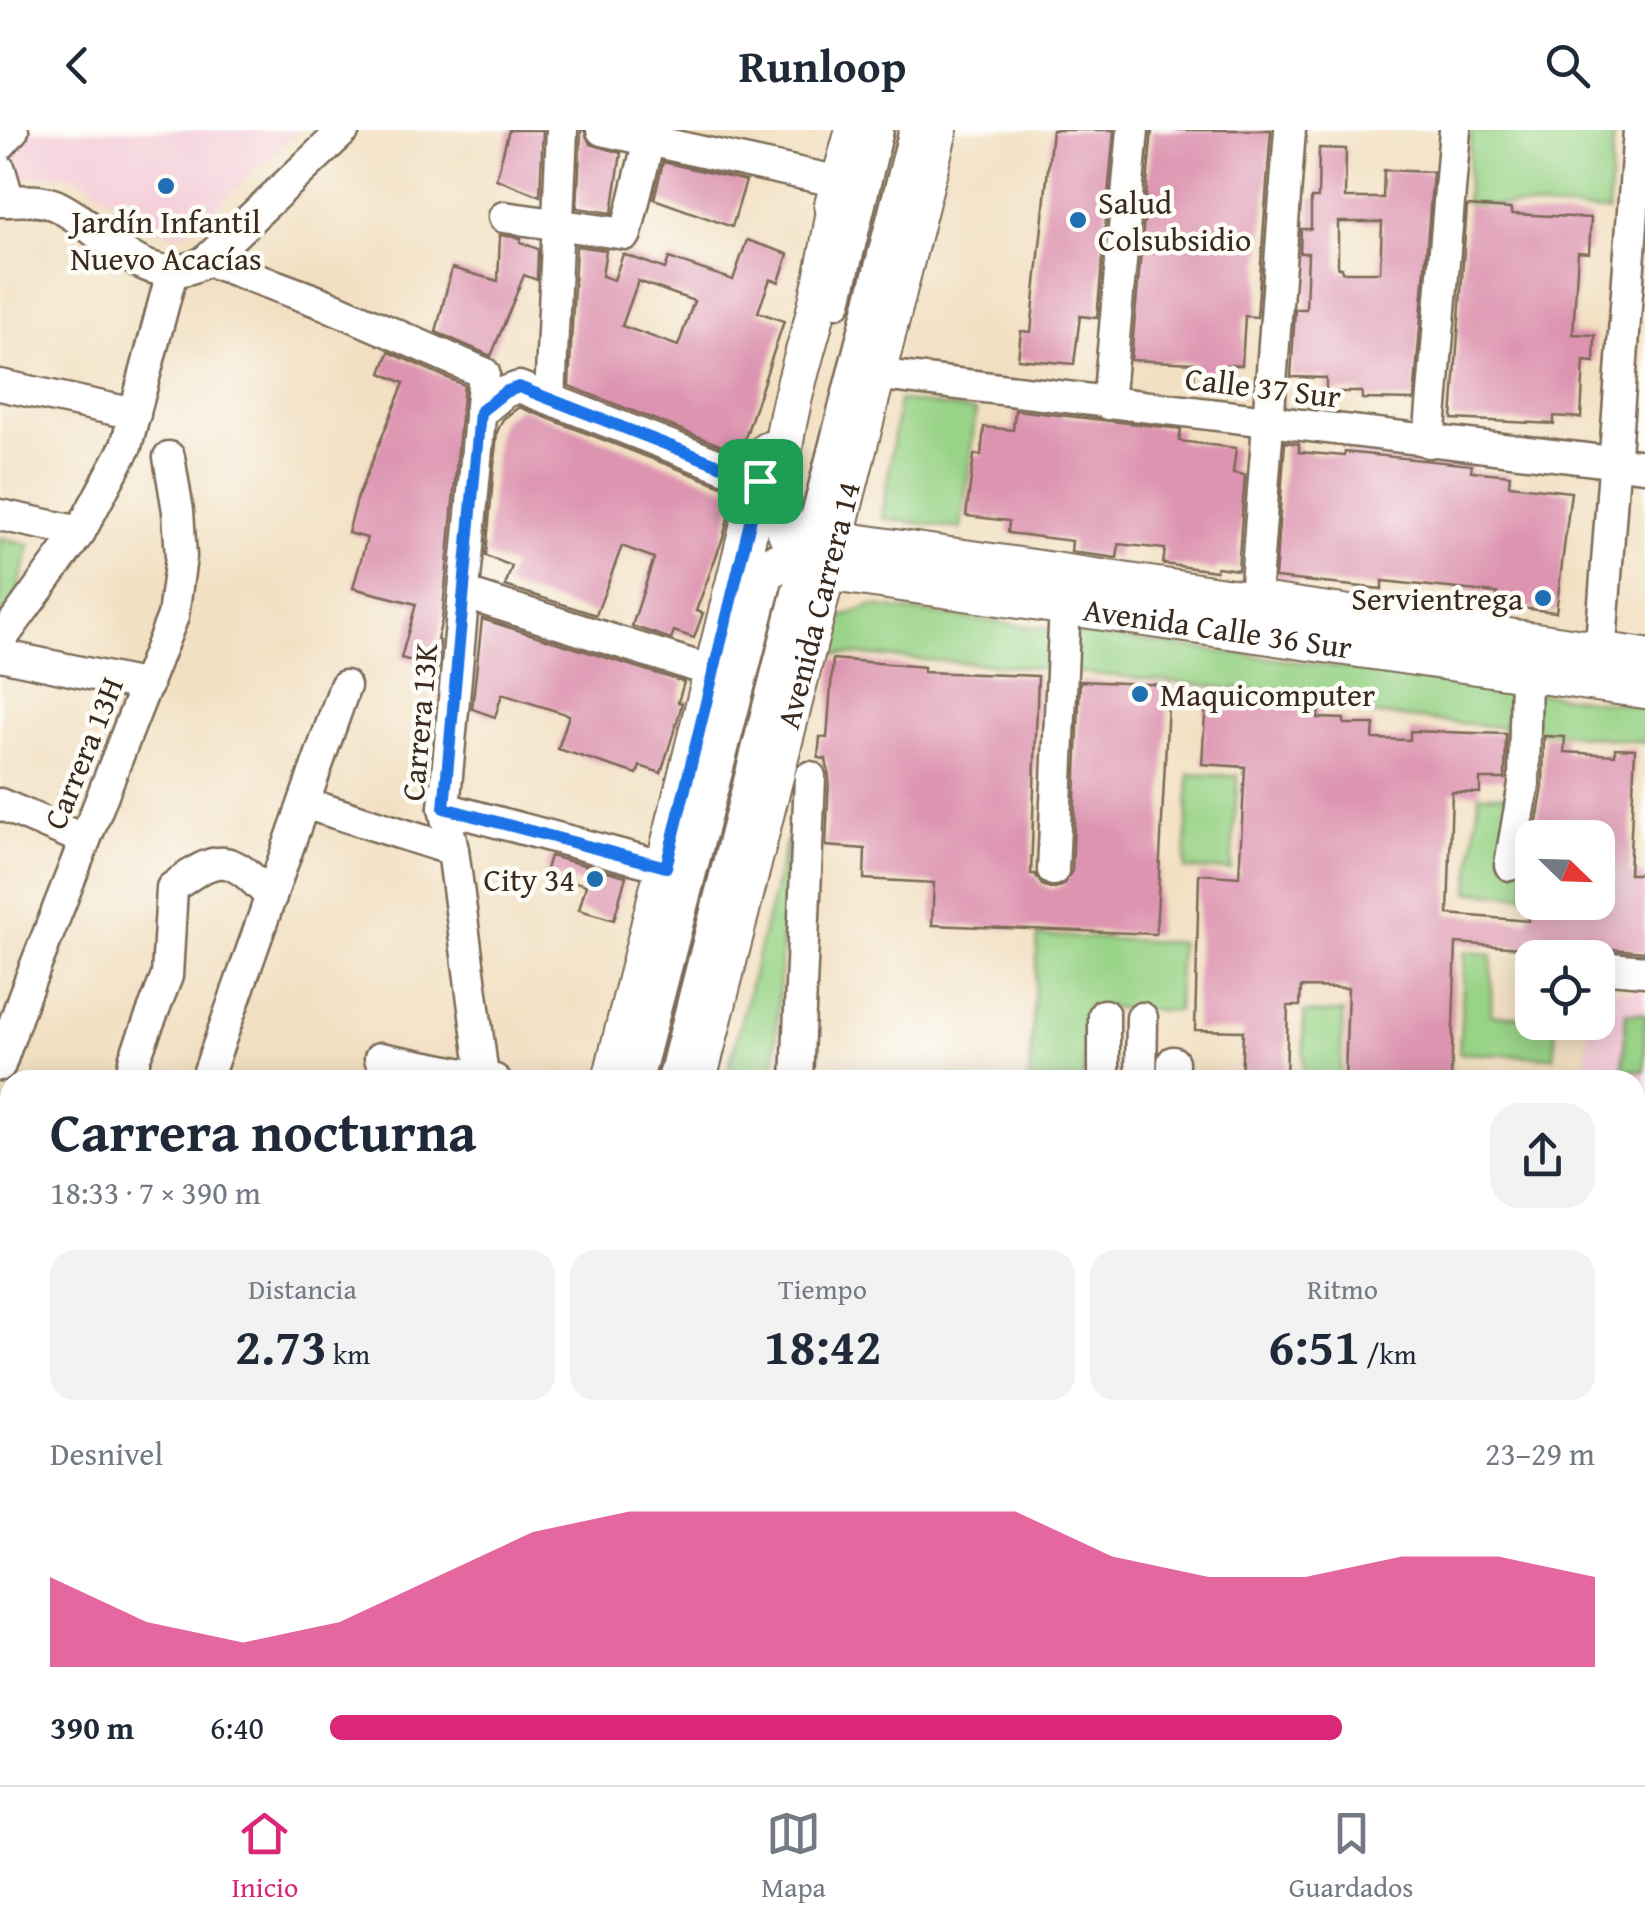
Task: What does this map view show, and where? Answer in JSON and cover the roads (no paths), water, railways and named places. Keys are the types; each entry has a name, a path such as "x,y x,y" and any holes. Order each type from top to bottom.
{"main road":[{"path":"615,1070 760,481 856,130"},
{"name":"Avenida Carrera 14","path":"699,1070 807,555 874,374 938,130"},
{"path":"732,594 807,555 783,515 782,448 825,272 840,182"},
{"name":"Avenida Calle 36 Sur","path":"807,555 1064,606 1254,617 1526,670 1599,667 1645,658"},
{"name":"Avenida Calle 36 Sur","path":"807,555 1599,667 1645,688"}],"street":[{"path":"0,145 13,130"},
{"path":"0,170 5,201 51,204 131,258 172,272 194,268 207,260 344,130"},
{"path":"550,399 562,130"},
{"path":"602,130 840,182"},
{"path":"783,515 878,130"},
{"path":"676,1070 915,130"},
{"path":"1108,404 1133,130"},
{"path":"1254,617 1290,130"},
{"path":"1429,442 1455,130"},
{"path":"1599,667 1639,130"},
{"path":"504,217 626,234 649,140"},
{"name":"Carrera 13K","path":"207,260 325,304 484,373 444,808 488,1070"},
{"path":"147,686 1,641 80,532 126,446 172,272"},
{"name":"Calle 37 Sur","path":"874,374 1645,466"},
{"path":"0,385 135,414"},
{"path":"480,412 505,392 519,387 760,481"},
{"name":"Carrera 13H","path":"0,1065 174,616 181,557 169,458"},
{"path":"0,516 80,532"},
{"path":"640,1070 807,555"},
{"path":"466,594 714,672"},
{"path":"1054,870 1064,606"},
{"path":"1510,865 1524,784 1526,670"},
{"path":"210,1070 345,686"},
{"path":"797,1070 810,777"},
{"path":"304,803 453,850"},
{"path":"0,804 85,840"},
{"path":"444,808 666,867"},
{"path":"132,1070 166,976 172,888 202,865 225,862 247,873 271,897"},
{"path":"1615,968 1645,971"},
{"path":"1104,1015 1104,1070"},
{"path":"1141,1070 1142,1018"},
{"path":"380,1058 445,1070"}],"place":[{"name":"Jardín Infantil Nuevo Acacías","path":"166,186"},
{"name":"Salud Colsubsidio","path":"1078,220"},
{"name":"Servientrega","path":"1543,598"},
{"name":"Maquicomputer","path":"1140,694"},
{"name":"City 34","path":"595,879"}]}
